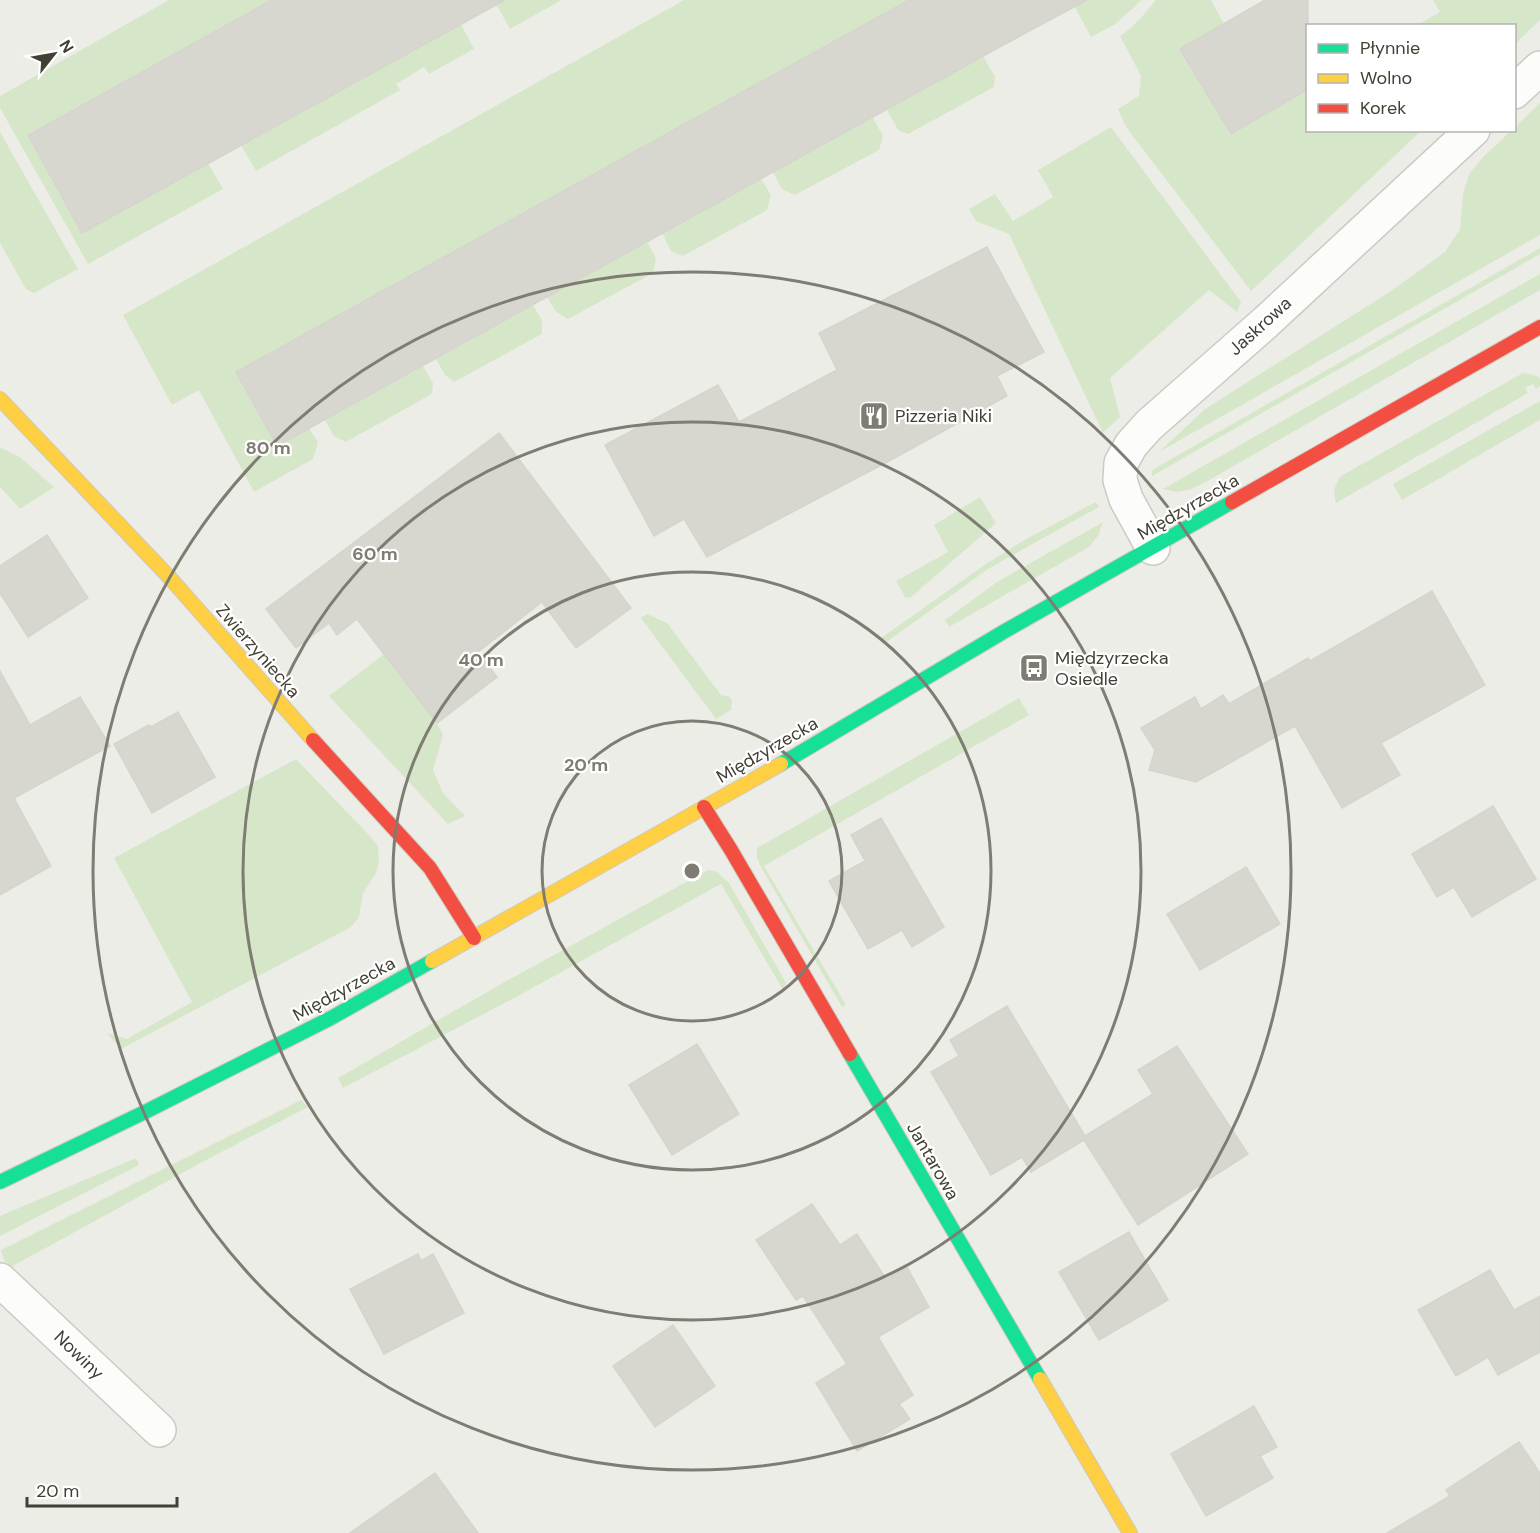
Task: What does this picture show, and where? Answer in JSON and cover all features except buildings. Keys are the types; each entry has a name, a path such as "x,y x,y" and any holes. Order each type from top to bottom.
{"main road":[{"name":"Międzyrzecka","path":"0,1182 155,1107 342,1012 772,769 1005,631 1540,327"},
{"name":"Zwierzyniecka","path":"0,399 170,578 288,713 430,868 474,938"},
{"name":"Jantarowa","path":"704,807 1130,1533"}],"street":[{"path":"1516,91 1540,68"},
{"name":"Jaskrowa","path":"1152,548 1126,499 1120,480 1121,463 1131,445 1149,425 1266,322 1471,132"},
{"name":"Nowiny","path":"0,1280 159,1430"}],"green space":[{"path":"169,0 272,0 28,134 82,233 208,163 223,189 88,264 0,108 0,96"},
{"path":"504,0 562,0 510,29 496,4"},
{"path":"684,0 909,0 236,372 277,446 309,428 318,442 313,459 254,492 199,390 172,405 123,315"},
{"path":"1071,0 1142,0 1114,25 1091,37"},
{"path":"1156,0 1211,0 1224,24 1181,50 1230,134 1306,90 1306,132 1420,132 1251,291 1126,127 1118,109 1139,96 1141,76 1120,36 1135,24"},
{"path":"1433,0 1540,0 1540,20 1516,43 1516,24 1419,24 1440,12"},
{"path":"461,24 474,49 429,74 424,67 396,84 400,90 256,171 241,145"},
{"path":"983,56 995,77 994,87 908,134 898,130 887,110"},
{"path":"1540,103 1540,235 1159,452 1205,409 1388,293 1445,252 1460,229 1463,194 1469,174 1484,156 1510,132 1516,132 1516,126"},
{"path":"873,118 883,136 879,150 795,195 782,189 773,172"},
{"path":"1111,127 1241,302 1237,312 1209,290 1110,378 1120,417 1103,433 1009,234 976,221 969,209 995,194 1013,221 1053,197 1038,170"},
{"path":"0,132 78,269 34,293 26,289 0,243"},
{"path":"761,179 771,195 767,210 683,256 671,251 662,233"},
{"path":"647,242 656,258 653,273 568,319 556,312 547,297"},
{"path":"1540,248 1540,254 1152,476 1152,470"},
{"path":"1540,274 1540,290 1211,479 1192,489 1177,492 1163,489"},
{"path":"533,305 542,320 542,334 454,382 445,375 436,359"},
{"path":"423,366 433,383 432,394 346,442 334,436 325,420"},
{"path":"1523,373 1540,378 1540,386 1536,389 1533,384 1525,388 1528,393 1336,503 1335,489 1341,476"},
{"path":"1540,401 1540,420 1402,500 1393,484"},
{"path":"0,447 21,458 54,487 20,509 0,487"},
{"path":"980,497 996,523 910,598 905,597 896,581 948,552 934,525"},
{"path":"1096,502 1099,507 988,569 885,643 881,638 986,564 1026,539"},
{"path":"1103,522 1098,536 1089,547 949,627 945,620 997,582"},
{"path":"647,614 667,623 721,695 730,697 731,710 716,719 641,618"},
{"path":"384,654 437,723 443,735 433,770 443,793 465,816 448,824 329,696"},
{"path":"1019,698 1029,715 764,866 846,1005 842,1007 761,867 757,858 757,848"},
{"path":"296,759 378,846 379,862 376,873 363,893 359,917 351,927 121,1049 107,1033 127,1039 192,1002 114,858"},
{"path":"708,870 717,872 729,883 786,983 783,990 721,884 518,996 343,1088 338,1078 501,984"},
{"path":"301,1100 308,1107 11,1267 4,1260 1,1250"},
{"path":"136,1158 139,1165 0,1236 0,1216"}],"traffic: fast":[{"path":"781,764 1005,631 1232,502"},
{"path":"0,1182 331,1018 432,961"},
{"path":"850,1054 1040,1379"}],"traffic: slow":[{"path":"0,399 170,578 313,740"},
{"path":"432,961 781,764"},
{"path":"1040,1379 1130,1533"}],"traffic: jam":[{"path":"1232,502 1540,327"},
{"path":"313,740 430,868 474,938"},
{"path":"704,807 850,1054"}],"place":[{"name":"Pizzeria Niki","path":"874,416"},
{"name":"Międzyrzecka Osiedle","path":"1034,668"}]}
